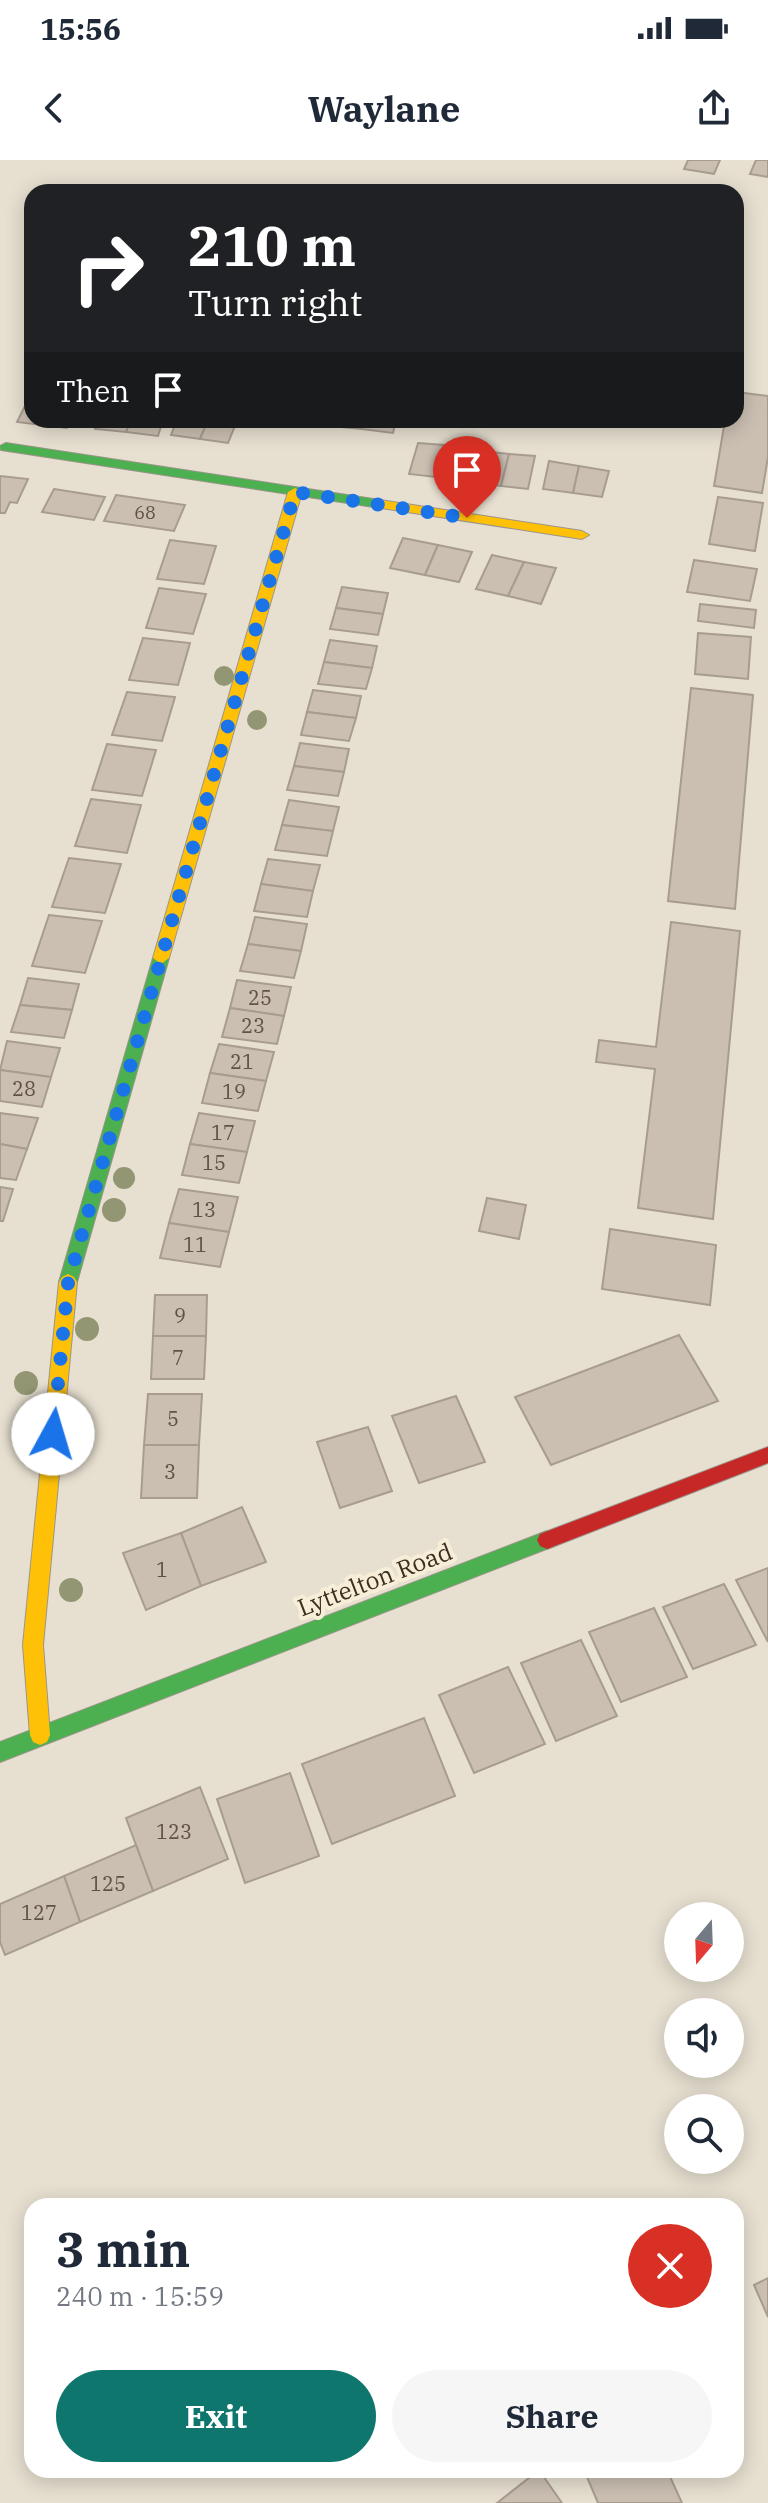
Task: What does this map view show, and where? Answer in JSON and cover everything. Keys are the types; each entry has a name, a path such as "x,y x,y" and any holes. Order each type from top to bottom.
{"street":[{"path":"6,447 582,535"},
{"path":"40,1735 33,1645 68,1283 295,492"},
{"name":"Lyttelton Road","path":"0,1752 768,1455"}],"building":[{"path":"688,160 720,160 714,174 684,169"},
{"path":"756,160 768,160 768,177 750,174"},
{"path":"744,393 768,396 768,457 762,493 714,486 724,428 744,428"},
{"path":"24,408 24,423 17,422"},
{"path":"95,428 128,428 126,432"},
{"path":"128,428 160,428 158,436 126,432"},
{"path":"174,428 205,428 200,439 171,435"},
{"path":"205,428 234,428 228,443 200,439"},
{"path":"361,428 394,428 393,433"},
{"path":"418,443 444,445 436,477 409,474"},
{"path":"444,445 471,448 464,480 436,477"},
{"path":"482,451 509,454 501,486 475,483"},
{"path":"509,454 535,456 528,489 501,486"},
{"path":"549,461 579,466 573,493 543,489"},
{"path":"579,466 609,471 602,497 573,493"},
{"path":"0,476 28,479 17,503 10,502 5,513 0,513"},
{"path":"54,489 105,497 94,520 42,512"},
{"path":"116,495 185,505 174,531 104,521"},
{"path":"718,497 763,503 755,551 709,544"},
{"path":"403,538 438,545 425,575 390,568"},
{"path":"170,540 216,546 204,584 157,579"},
{"path":"438,545 472,552 459,582 425,575"},
{"path":"492,555 524,562 508,596 476,589"},
{"path":"694,560 757,569 750,601 687,592"},
{"path":"524,562 556,568 541,604 508,596"},
{"path":"342,587 388,593 383,614 336,608"},
{"path":"159,588 206,594 193,634 146,628"},
{"path":"700,604 756,610 754,628 698,621"},
{"path":"336,608 383,614 378,635 330,629"},
{"path":"698,633 751,637 748,679 695,674"},
{"path":"143,638 190,643 178,685 129,680"},
{"path":"330,640 377,646 372,668 324,662"},
{"path":"324,662 372,668 366,689 318,684"},
{"path":"691,688 753,695 735,909 668,901"},
{"path":"313,690 361,696 356,718 307,712"},
{"path":"127,692 175,697 162,741 112,735"},
{"path":"307,712 356,718 349,741 301,735"},
{"path":"300,743 349,749 344,772 294,766"},
{"path":"107,744 156,750 142,796 92,790"},
{"path":"294,766 344,772 338,796 287,790"},
{"path":"91,799 141,805 127,853 75,846"},
{"path":"289,800 339,807 333,831 282,825"},
{"path":"282,825 333,831 327,856 275,850"},
{"path":"69,858 121,864 105,913 52,907"},
{"path":"268,859 320,865 313,891 261,884"},
{"path":"261,884 313,891 307,917 254,911"},
{"path":"49,915 102,921 85,973 32,966"},
{"path":"255,917 307,924 301,951 248,944"},
{"path":"671,922 740,931 713,1219 638,1208 655,1069 596,1062 599,1040 656,1047"},
{"path":"248,944 301,951 294,978 240,971"},
{"path":"28,978 79,984 72,1010 20,1005"},
{"path":"237,980 291,987 284,1016 230,1008"},
{"path":"20,1005 72,1010 64,1038 11,1032"},
{"path":"230,1008 284,1016 277,1044 222,1037"},
{"path":"7,1041 60,1048 51,1077 0,1070"},
{"path":"219,1044 274,1052 266,1081 210,1073"},
{"path":"0,1070 51,1077 42,1107 0,1101"},
{"path":"210,1073 266,1081 258,1111 202,1103"},
{"path":"0,1113 38,1118 27,1149 0,1144"},
{"path":"199,1113 255,1121 247,1152 190,1144"},
{"path":"0,1144 27,1149 16,1180 0,1178"},
{"path":"190,1144 247,1152 239,1183 182,1175"},
{"path":"0,1187 13,1189 3,1221 0,1221"},
{"path":"179,1189 238,1197 229,1232 169,1223"},
{"path":"487,1198 526,1205 519,1239 479,1231"},
{"path":"169,1223 229,1232 220,1267 160,1258"},
{"path":"610,1229 716,1245 710,1305 602,1289"},
{"path":"155,1295 207,1295 206,1336 153,1336"},
{"path":"679,1335 718,1401 551,1465 515,1397"},
{"path":"153,1336 206,1336 204,1379 151,1379"},
{"path":"148,1394 202,1394 199,1445 144,1445"},
{"path":"456,1396 485,1462 419,1483 392,1416"},
{"path":"368,1427 392,1491 340,1508 317,1442"},
{"path":"144,1445 199,1445 197,1498 141,1498"},
{"path":"242,1507 266,1562 201,1586 181,1533"},
{"path":"181,1533 201,1586 146,1610 123,1553"},
{"path":"768,1568 768,1642 736,1580"},
{"path":"724,1584 756,1645 693,1669 663,1607"},
{"path":"654,1608 687,1677 621,1702 589,1632"},
{"path":"581,1640 617,1716 556,1741 521,1663"},
{"path":"508,1667 545,1744 474,1773 439,1695"},
{"path":"424,1718 455,1796 332,1844 302,1764"},
{"path":"290,1773 319,1856 245,1883 217,1799"},
{"path":"200,1787 228,1859 153,1891 126,1818"},
{"path":"136,1845 153,1891 80,1922 64,1876"},
{"path":"64,1876 80,1922 5,1955 0,1942 0,1904"},
{"path":"768,2278 768,2317 754,2285"},
{"path":"529,2478 545,2478 562,2503 497,2503"},
{"path":"587,2478 671,2478 682,2503 598,2503"}],"traffic: fast":[{"path":"6,447 380,504"},
{"path":"68,1282 161,958"},
{"path":"0,1752 547,1540"}],"traffic: slow":[{"path":"161,958 295,492"},
{"path":"380,504 582,535"},
{"path":"40,1735 33,1645 68,1282"}],"traffic: jam":[{"path":"547,1540 768,1455"}],"route":[{"path":"53,1434 68,1283 295,492 467,518"}]}
